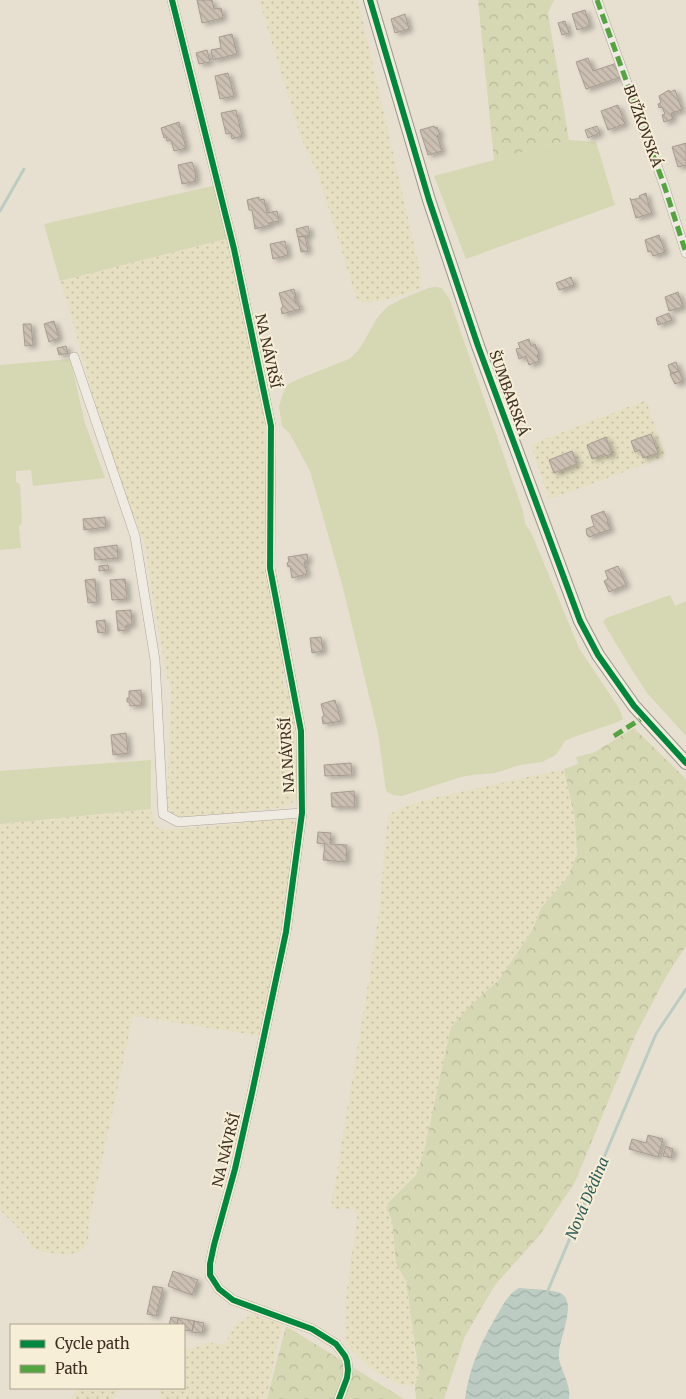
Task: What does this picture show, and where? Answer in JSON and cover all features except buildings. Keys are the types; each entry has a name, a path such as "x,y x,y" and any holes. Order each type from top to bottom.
{"street":[{"name":"NA NÁVRŠÍ","path":"172,0 234,249 271,426 270,568 300,731 302,813 286,932 235,1169 214,1245 210,1275 214,1284 233,1300 312,1329 336,1344 345,1356 348,1370 339,1399"},
{"name":"ŠUMBARSKÁ","path":"370,0 429,200 472,328 580,621 598,655 634,706 686,763"},
{"name":"BUŽKOVSKÁ","path":"597,0 664,185 686,253"},
{"path":"74,357 134,536 155,660 163,814 178,822 302,813"}],"shaded area":[{"path":"259,0 358,0 421,275 419,289 378,301 359,301 356,297 318,174 301,138"},
{"path":"229,238 267,425 266,535 284,671 283,686 291,696 299,791 296,799 284,807 189,819 178,817 169,811 167,804 171,688 167,677 145,544 115,472 117,468 106,445 70,311 60,281"},
{"path":"644,401 647,403 665,454 664,457 549,499 531,446 532,444"},
{"path":"564,769 575,819 577,854 568,877 541,908 533,929 499,980 472,1004 434,1108 424,1152 416,1175 388,1203 387,1210 392,1220 396,1263 406,1281 419,1375 415,1385 409,1386 396,1383 370,1368 350,1349 345,1340 345,1304 357,1218 355,1210 331,1208 370,972 379,911 389,815 399,808 429,799"},
{"path":"151,809 155,825 165,830 277,818 287,818 296,824 297,836 289,886 261,1036 133,1016 88,1226 88,1240 84,1248 78,1252 66,1255 39,1251 32,1247 26,1236 0,1210 0,824"},
{"path":"251,1314 282,1324 283,1328 266,1399 160,1399 160,1389 185,1389 185,1349 195,1348 209,1342 224,1345 238,1320 243,1322"},
{"path":"76,1389 118,1389 113,1399 71,1399"}],"green space":[{"path":"478,0 554,0 548,13 569,140 494,160"},
{"path":"569,140 596,142 615,205 466,259 434,176"},
{"path":"217,185 229,238 60,281 44,224"},
{"path":"428,288 442,288 449,298 523,511 525,524 531,532 579,648 619,708 623,719 565,741 556,755 542,762 520,765 495,773 461,777 402,796 393,795 386,791 378,733 342,584 310,471 290,434 282,426 279,407 287,385 349,359 361,346 378,317 389,306"},
{"path":"70,359 85,423 105,478 33,486 31,470 16,471 16,482 20,484 22,523 19,526 21,548 0,550 0,365"},
{"path":"670,595 675,606 686,601 686,736 647,693 603,622 606,618"},
{"path":"634,728 686,779 686,946 667,975 636,1034 575,1182 539,1236 495,1285 465,1336 444,1399 416,1399 415,1385 419,1375 406,1281 396,1263 392,1220 387,1210 388,1203 416,1175 424,1152 451,1027 472,1004 499,980 533,929 541,908 568,877 577,854 575,819 564,769 578,764 576,757 593,753"},
{"path":"151,760 151,809 0,824 0,771"},
{"path":"286,1326 404,1399 267,1399"}],"water":[{"path":"519,1288 557,1292 564,1296 567,1302 568,1311 559,1359 568,1383 569,1399 465,1399 476,1356 486,1335 506,1300"}],"waterway":[{"path":"0,211 24,169"},
{"name":"Nová Dědina","path":"546,1295 656,1034 686,989"}],"marked path":[{"path":"597,0 664,185 686,253"},
{"path":"614,736 644,717"}],"cycle path":[{"path":"172,0 234,249 271,426 270,568 301,731 302,813 286,932 235,1169 214,1245 210,1275 219,1289 233,1300 312,1329 336,1344 345,1356 348,1370 339,1399"},
{"path":"370,0 429,200 478,346 580,621 598,655 634,706 686,763"}]}
